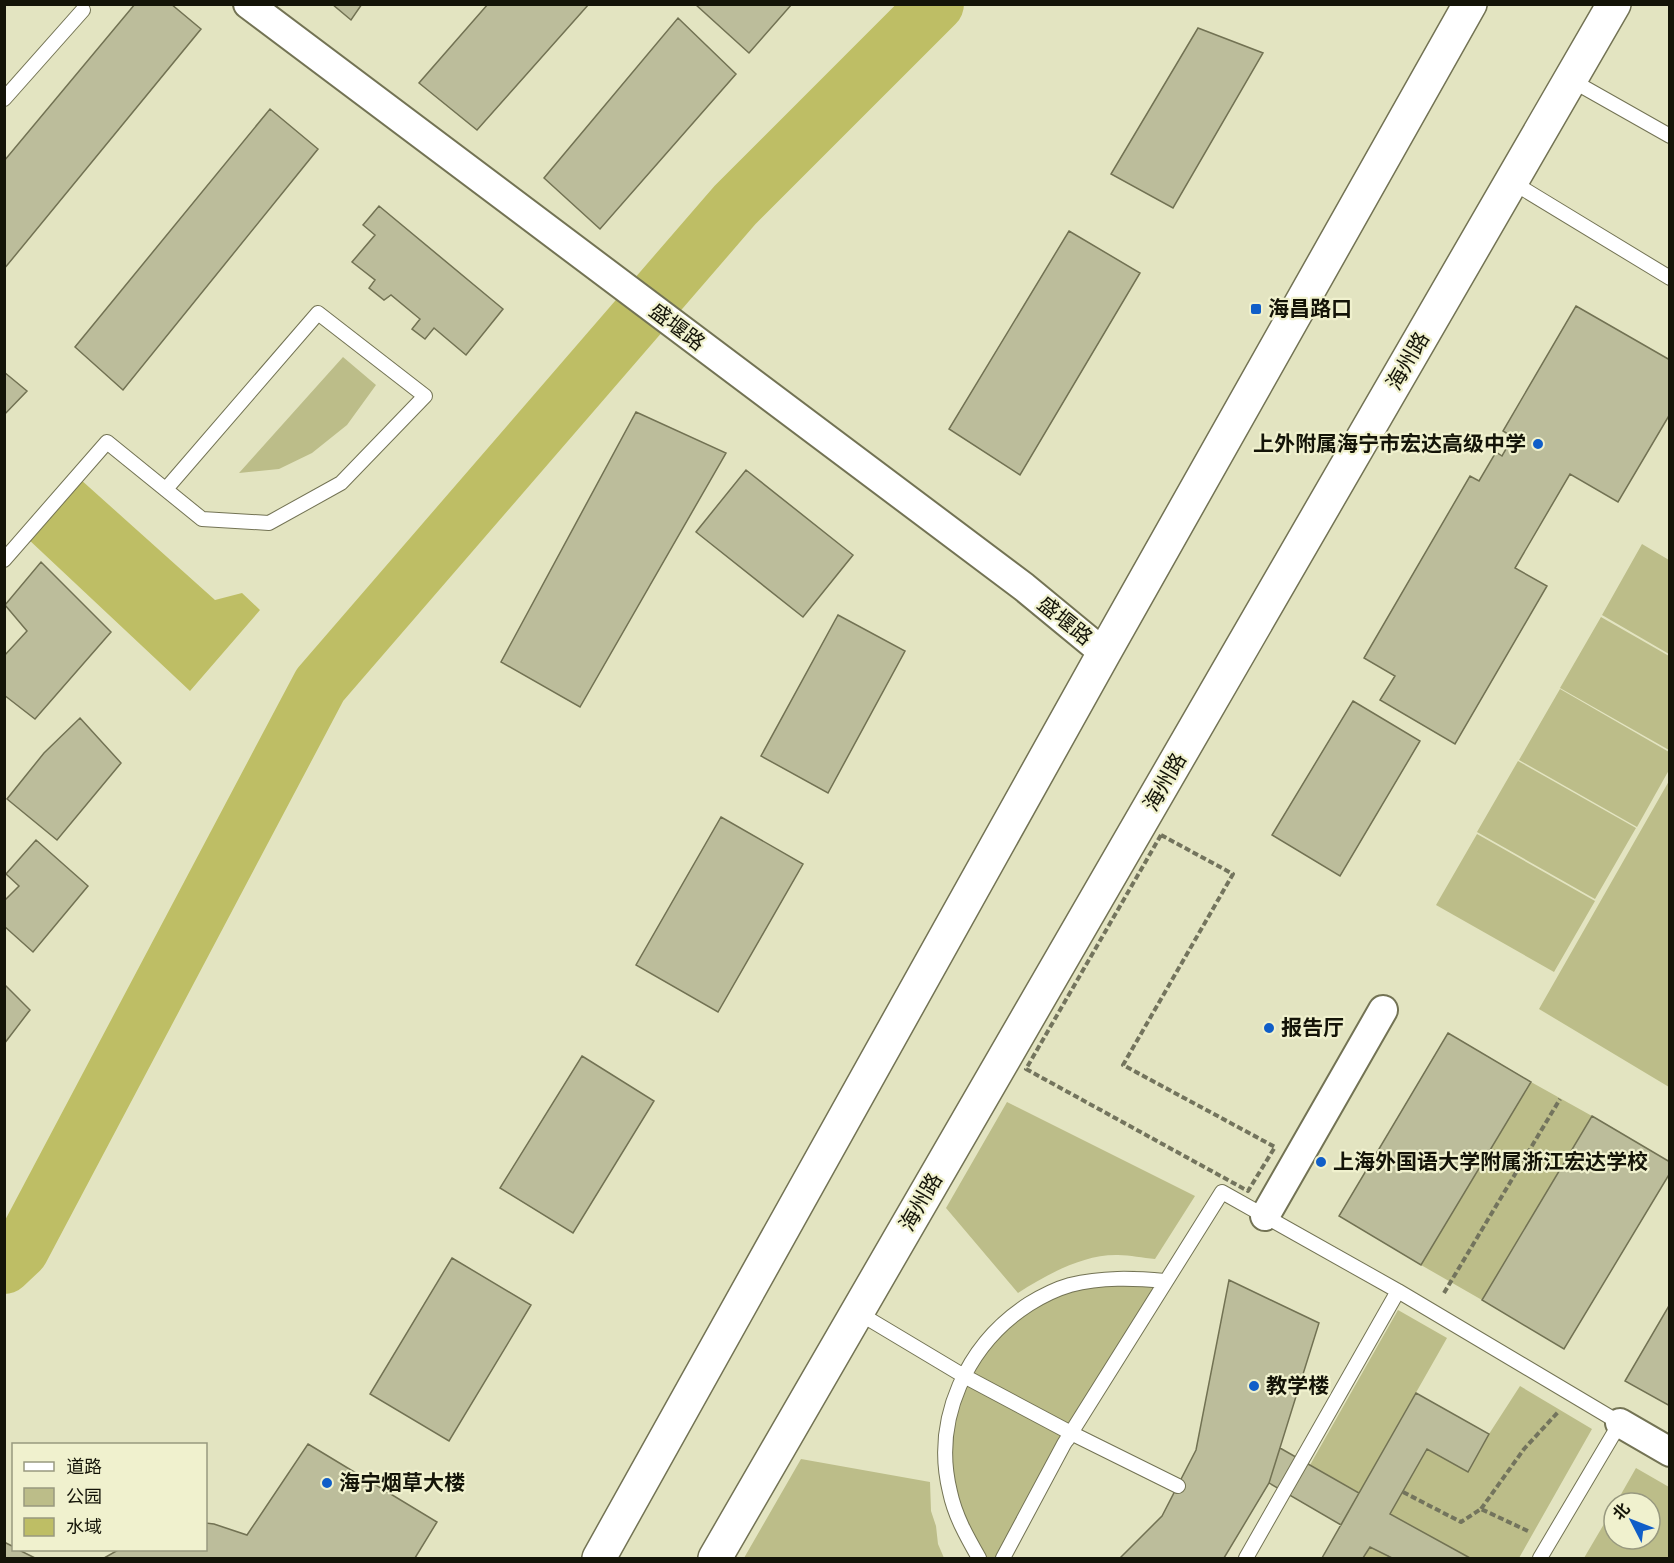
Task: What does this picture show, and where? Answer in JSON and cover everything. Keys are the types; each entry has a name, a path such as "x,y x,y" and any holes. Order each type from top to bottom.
{"main road":[{"path":"599,1558 1104,653 1470,4"},
{"name":"海州路","path":"715,1558 1614,4"}],"street":[{"name":"盛堰路","path":"248,4 1024,587 1104,653"},
{"path":"1265,1216 1383,1010"},
{"path":"1620,1423 1670,1452"}],"lane":[{"path":"4,99 83,10"},
{"path":"1571,80 1670,136"},
{"path":"1512,182 1670,278"},
{"path":"4,560 107,442 202,519 269,523 341,483 425,396 318,313 166,489"},
{"path":"1074,1428 1222,1192 1398,1291 1620,1423 1540,1558"},
{"path":"979,1558 958,1519 949,1491 945,1462 946,1434 952,1406 976,1353 995,1331 1017,1312 1041,1296 1068,1285 1096,1279 1125,1278 1165,1281 1074,1428 1003,1558"},
{"path":"1246,1558 1398,1291"},
{"path":"857,1312 964,1376 1074,1428 1178,1486"}],"path":[{"path":"1161,835 1233,874 1124,1065 1275,1147 1248,1191 1026,1069 1161,835"},
{"path":"1434,1312 1560,1098"},
{"path":"1403,1492 1461,1522 1481,1509 1524,1449 1574,1395"},
{"path":"1481,1509 1550,1541"}],"green space":[{"path":"343,357 376,385 347,425 312,453 279,469 239,473"},
{"path":"1642,544 1669,560 1669,654 1602,615"},
{"path":"1601,617 1669,656 1669,750 1560,688"},
{"path":"1560,689 1669,752 1669,770 1637,827 1519,760"},
{"path":"1518,761 1636,828 1595,899 1477,832"},
{"path":"1669,781 1670,1087 1539,1009"},
{"path":"1477,834 1595,901 1554,972 1436,905"},
{"path":"1531,1082 1592,1116 1482,1300 1421,1265"},
{"path":"1007,1102 1195,1196 1155,1259 1127,1255 1092,1258 1065,1267 1018,1293 946,1208"},
{"path":"1165,1281 1003,1558 979,1558 958,1519 946,1434 976,1353 995,1331 1068,1285"},
{"path":"1398,1310 1447,1338 1359,1493 1310,1465"},
{"path":"1520,1386 1592,1429 1519,1558 1470,1558 1390,1514 1427,1449 1468,1472"},
{"path":"801,1459 930,1482 931,1511 938,1544 944,1558 744,1558"},
{"path":"1636,1468 1669,1487 1669,1558 1584,1558 1602,1527 1602,1551 1662,1551 1662,1491 1623,1491"},
{"path":"1370,1547 1392,1558 1363,1558"}],"water":[{"path":"80,479 215,600 242,593 260,610 190,691 27,538"}],"building":[{"path":"135,4 171,4 201,29 4,269 4,161"},
{"path":"332,4 362,4 351,20"},
{"path":"488,4 589,4 477,130 419,83"},
{"path":"695,4 792,4 749,53"},
{"path":"678,18 736,74 600,229 544,178"},
{"path":"1198,28 1263,53 1173,208 1111,174"},
{"path":"270,109 318,149 123,390 75,347"},
{"path":"379,206 503,309 466,355 434,328 425,339 412,329 420,319 391,295 384,300 369,288 375,280 352,262 375,235 363,225"},
{"path":"1069,231 1140,273 1020,475 949,429"},
{"path":"1576,306 1670,360 1670,414 1618,502 1570,474 1515,568 1547,586 1455,744 1380,700 1395,676 1364,658 1470,476 1479,481 1496,452 1502,456 1513,437 1503,431"},
{"path":"4,372 27,391 4,415"},
{"path":"636,412 726,453 580,707 501,662"},
{"path":"746,470 853,555 803,617 696,532"},
{"path":"41,562 111,632 35,719 4,695 4,656 27,631 5,605"},
{"path":"838,615 905,651 828,793 761,756"},
{"path":"1353,701 1420,741 1340,876 1272,835"},
{"path":"80,718 121,763 57,840 7,799 44,753"},
{"path":"721,817 803,864 718,1012 636,965"},
{"path":"36,840 88,886 33,952 4,926 4,901 19,886 6,874"},
{"path":"4,984 30,1010 4,1044"},
{"path":"1448,1033 1531,1082 1421,1265 1339,1216"},
{"path":"582,1056 654,1101 573,1233 500,1188"},
{"path":"1592,1116 1670,1162 1670,1173 1564,1349 1482,1300"},
{"path":"452,1258 531,1305 449,1441 370,1394"},
{"name":"教学楼","path":"1229,1280 1319,1323 1269,1483 1224,1558 1120,1558 1162,1516 1196,1450"},
{"path":"1670,1304 1670,1406 1625,1381"},
{"path":"1416,1393 1489,1434 1468,1472 1427,1449 1390,1514 1470,1558 1392,1558 1370,1547 1363,1558 1322,1558"},
{"name":"海宁烟草大楼","path":"308,1444 437,1522 415,1558 104,1558 116,1551 207,1551 207,1523 247,1535"},
{"path":"1280,1448 1359,1493 1341,1525 1269,1483"},
{"path":"4,1542 12,1546 12,1551 21,1551 35,1558 4,1558"}],"waterway":[{"path":"4,1266 21,1250 320,685 735,205 936,4"}],"place":[{"name":"海昌路口","path":"1256,309"},
{"name":"上外附属海宁市宏达高级中学","path":"1538,444"},
{"name":"报告厅","path":"1269,1028"},
{"name":"上海外国语大学附属浙江宏达学校","path":"1321,1162"},
{"name":"教学楼","path":"1254,1386"},
{"name":"海宁烟草大楼","path":"327,1483"}]}
